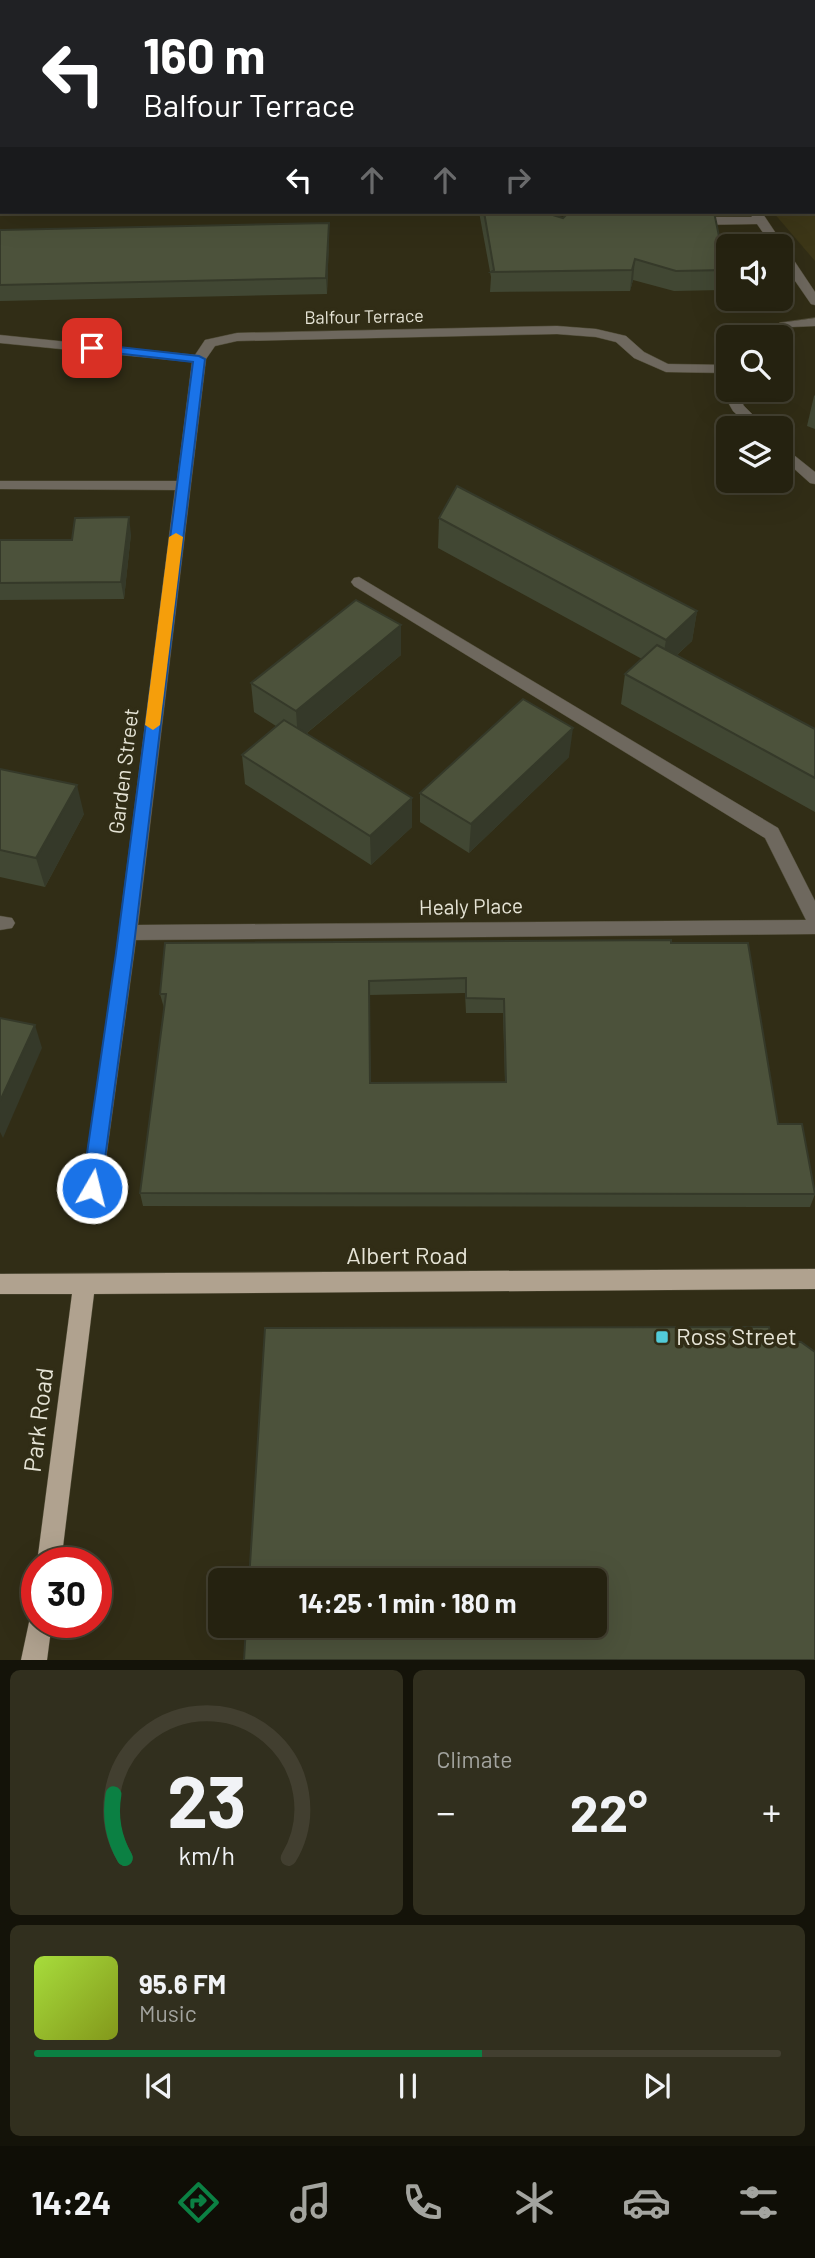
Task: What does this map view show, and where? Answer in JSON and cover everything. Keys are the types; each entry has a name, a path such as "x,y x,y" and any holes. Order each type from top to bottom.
{"main road":[{"name":"Albert Road","path":"0,1283 815,1279"},
{"name":"Park Road","path":"51,1547 84,1284"},
{"path":"34,1660 37,1638"}],"street":[{"path":"677,222 758,216 770,234"},
{"path":"793,268 815,301"},
{"path":"787,325 794,322 815,322"},
{"name":"Balfour Terrace","path":"199,359 210,344 237,337 557,330 596,333 621,339 639,355 666,368 716,370"},
{"path":"0,339 199,359"},
{"name":"Garden Street","path":"92,1188 199,359"},
{"path":"735,402 746,416"},
{"path":"793,460 815,480"},
{"path":"0,485 182,486"},
{"path":"359,582 772,833 815,919"},
{"name":"Healy Place","path":"127,933 815,927"}],"shaded area":[{"path":"775,214 815,214 815,261"}],"building":[{"path":"484,214 550,214 563,218 567,214 714,214 719,234 716,234 716,270 676,271 635,259 632,270 491,272 494,270"},
{"path":"329,223 326,278 0,285 0,230"},
{"path":"457,486 697,611 666,640 439,518"},
{"path":"129,517 121,582 0,583 0,540 72,540 75,518"},
{"path":"356,600 401,625 296,711 251,683"},
{"path":"657,645 815,729 815,778 625,674"},
{"path":"523,699 573,728 471,824 420,793"},
{"path":"284,720 412,798 370,836 242,755"},
{"path":"0,769 77,785 36,858 0,850"},
{"path":"671,940 671,943 748,943 778,1124 802,1124 815,1194 140,1193 166,994 160,994 165,943","holes":["466,978 466,998 504,999 506,1082 370,1083 369,981"]},
{"path":"0,1018 35,1025 0,1101"},
{"path":"769,1327 772,1341 801,1342 815,1352 815,1660 244,1660 245,1638 607,1638 607,1568 250,1568 265,1328"}],"slow traffic":[{"path":"153,725 176,537"}],"place":[{"name":"Ross Street","path":"662,1337"}],"route":[{"path":"92,348 199,359 125,953 92,1188"}]}
